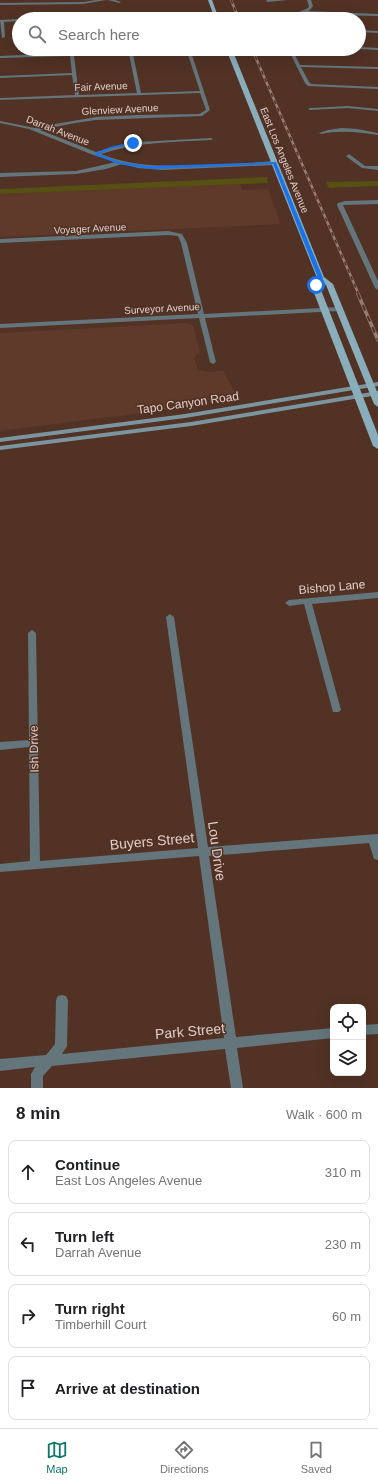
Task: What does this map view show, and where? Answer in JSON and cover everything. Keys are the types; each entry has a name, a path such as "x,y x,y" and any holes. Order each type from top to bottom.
{"main road":[{"path":"210,0 214,12"},
{"name":"East Los Angeles Avenue","path":"232,56 321,278 329,284 375,389 378,404"},
{"name":"East Los Angeles Avenue","path":"321,278 316,285 378,446"},
{"name":"Tapo Canyon Road","path":"0,440 185,416 354,387 375,389"},
{"name":"Tapo Canyon Road","path":"0,448 191,424 358,397 375,389"}],"street":[{"path":"0,4 83,3 104,0"},
{"path":"110,0 119,2"},
{"path":"268,1 285,0"},
{"path":"305,12 311,6 309,0"},
{"path":"366,15 378,15"},
{"path":"4,37 1,21 12,20"},
{"path":"366,31 378,32"},
{"path":"366,48 378,49"},
{"path":"0,57 36,56"},
{"path":"72,56 77,96"},
{"path":"132,56 139,94"},
{"path":"191,56 202,92"},
{"path":"294,56 307,83 314,86 356,86 378,88"},
{"path":"299,66 378,68"},
{"path":"0,77 74,74"},
{"name":"Fair Avenue","path":"0,99 202,92"},
{"name":"Glenview Avenue","path":"35,130 63,123 90,119 200,115 208,110 202,92"},
{"path":"310,109 348,107 378,110"},
{"name":"Darrah Avenue","path":"0,122 35,130 120,163 138,166 162,168 275,163"},
{"path":"321,133 329,130 343,130 378,134"},
{"path":"95,154 133,143 211,139"},
{"path":"349,156 364,167 378,168"},
{"path":"0,175 82,172 102,169 120,163"},
{"path":"378,202 340,204 378,288"},
{"name":"Voyager Avenue","path":"0,241 168,233 180,235 184,243 201,316"},
{"name":"Surveyor Avenue","path":"0,326 339,309"},
{"path":"201,316 213,362"},
{"name":"Bishop Lane","path":"289,604 378,595"},
{"path":"307,602 336,710"},
{"name":"Lou Drive","path":"170,617 237,1088"},
{"name":"Ish Drive","path":"32,633 35,865"},
{"path":"0,746 34,743"},
{"path":"376,838 378,856"},
{"name":"Buyers Street","path":"0,868 376,838"},
{"path":"37,1088 37,1074 61,1046 62,1000"},
{"path":"366,1030 378,1029"},
{"name":"Park Street","path":"0,1065 330,1033"}],"shaded area":[{"path":"267,177 268,183 0,194 0,189"},
{"path":"378,181 378,186 329,188 326,182"},
{"path":"240,184 242,190 268,189 281,224 0,237 0,194"},
{"path":"187,323 193,325 200,351 194,358 198,370 211,372 223,370 235,393 181,408 0,431 0,333"}],"railway":[{"path":"231,0 236,12"},
{"path":"255,56 359,295"},
{"path":"358,294 378,340"}],"route":[{"path":"133,143 95,154 120,163 150,168 275,163 321,278 316,285"}]}
